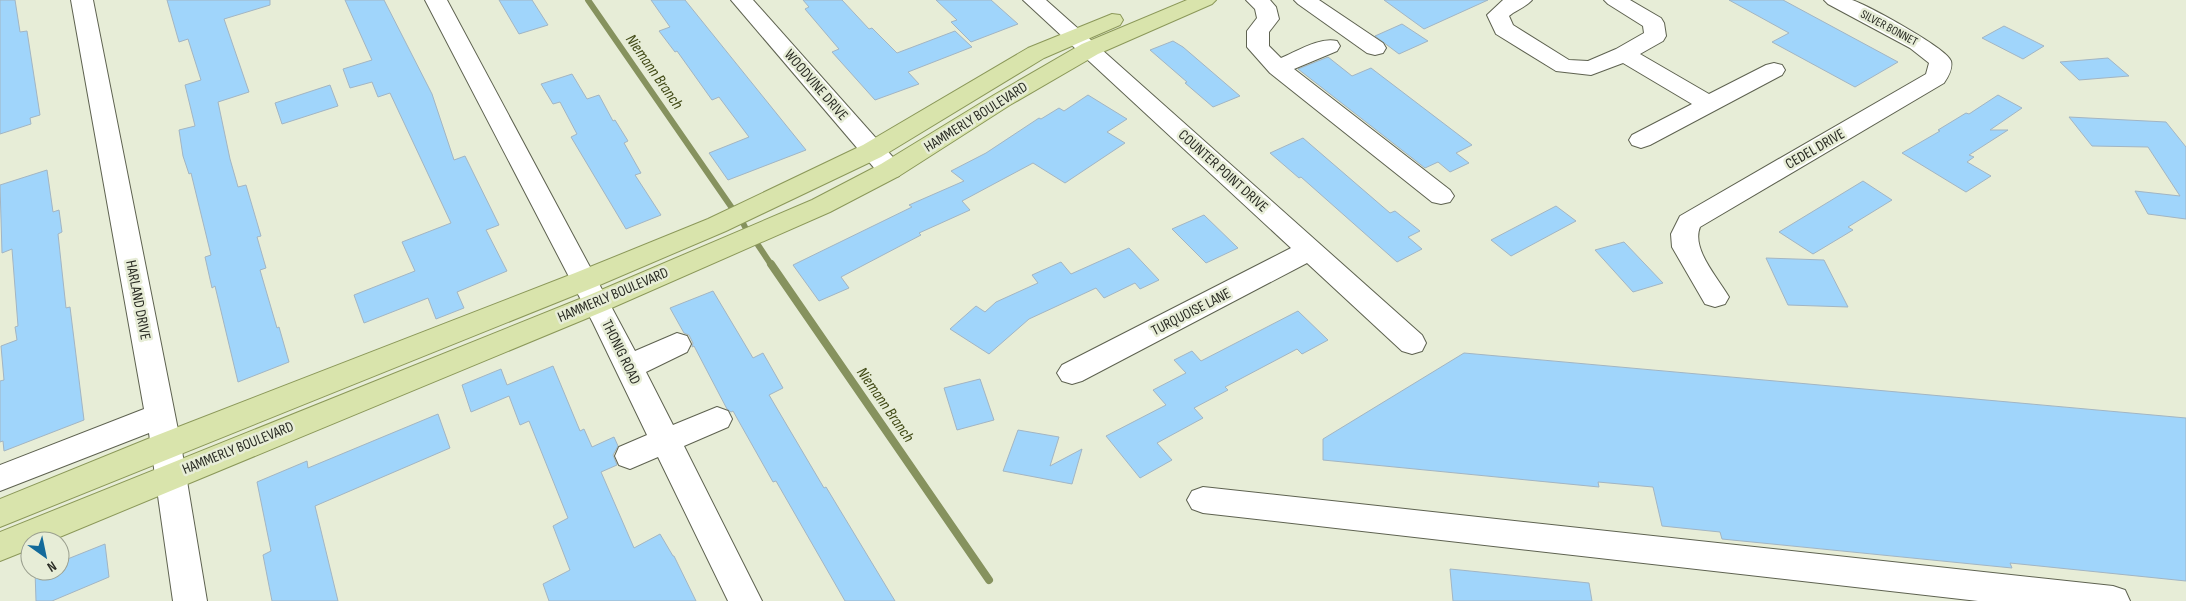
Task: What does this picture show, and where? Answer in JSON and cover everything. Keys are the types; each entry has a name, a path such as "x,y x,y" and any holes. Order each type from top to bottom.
{"main road":[{"name":"HAMMERLY BOULEVARD","path":"0,513 165,445 591,292 821,206 890,170 1002,100 1082,42 1159,0"},
{"name":"HAMMERLY BOULEVARD","path":"591,292 717,225 872,151 1036,53 1082,42 1205,0"},
{"name":"HAMMERLY BOULEVARD","path":"0,546 165,445"}],"street":[{"name":"HARLAND DRIVE","path":"82,0 165,445 190,601"},
{"name":"THONIG ROAD","path":"436,0 591,292 745,601"},
{"name":"WOODVINE DRIVE","path":"742,0 890,170"},
{"name":"COUNTER POINT DRIVE","path":"1034,0 1412,343"},
{"path":"1257,0 1265,7 1268,19 1258,31 1258,47 1278,68 1441,196"},
{"path":"1305,0 1375,48"},
{"path":"1510,2 1498,15 1504,29 1564,66 1591,68 1624,54 1655,36 1653,23 1615,0"},
{"name":"SILVER BONNET","path":"1835,0 1918,43 1940,61"},
{"path":"1278,68 1329,46"},
{"path":"1624,54 1710,104"},
{"name":"CEDEL DRIVE","path":"1715,297 1685,247 1684,234 1689,222 1936,78 1940,69 1940,61"},
{"path":"1640,140 1774,70"},
{"name":"TURQUOISE LANE","path":"1072,373 1310,250"},
{"path":"629,367 677,344"},
{"path":"630,456 717,419"},
{"path":"0,478 165,445"},
{"path":"1203,500 2113,601"}],"building":[{"path":"0,0 15,0 20,32 27,31 40,115 30,118 31,124 0,134"},
{"path":"167,0 270,0 270,5 224,19 249,92 218,102 238,187 246,185 261,236 257,237 266,268 260,270 289,362 238,382 215,286 212,288 205,257 211,255 191,173 189,174 183,156 179,130 195,126 185,85 201,80 188,39 179,42"},
{"path":"345,0 384,0 432,94 454,160 465,156 499,225 486,230 507,271 457,292 464,308 436,319 428,298 364,323 354,295 415,271 402,242 451,223 390,93 378,97 372,82 350,88 343,69 372,60"},
{"path":"499,0 532,0 548,25 519,34"},
{"path":"651,0 685,0 806,150 728,180 709,153 749,137 719,97 712,100 677,51 675,52 659,31 670,27"},
{"path":"803,0 842,0 869,29 872,28 897,53 955,31 972,47 908,72 919,84 875,100 832,52 839,49 805,9 809,7"},
{"path":"936,0 991,0 1018,24 971,42 951,22 957,20"},
{"path":"1384,0 1488,0 1424,29"},
{"path":"1729,0 1783,0 1898,62 1855,87 1772,42 1789,33"},
{"path":"1402,24 1428,41 1399,54 1375,36"},
{"path":"2004,26 2044,46 2023,59 1982,38"},
{"path":"1173,41 1183,47 1240,96 1213,107 1150,50"},
{"path":"1328,57 1352,76 1371,68 1472,145 1456,153 1469,163 1450,172 1438,162 1425,168 1298,69"},
{"path":"2108,58 2129,76 2079,80 2060,62"},
{"path":"572,74 587,99 599,95 613,121 615,120 628,141 624,143 641,173 635,175 661,215 626,229 571,137 577,134 560,102 553,104 541,84"},
{"path":"330,85 338,106 282,124 275,103"},
{"path":"1088,95 1127,119 1107,132 1125,143 1065,183 1033,163 962,201 970,210 919,233 921,235 841,277 849,288 819,301 793,265 912,207 909,205 964,181 951,171 986,153 1039,118 1041,119 1059,108 1064,111"},
{"path":"1998,95 2022,108 1990,130 2008,130 1969,155 1974,157 1967,162 1991,176 1966,192 1902,153 1966,113 1969,114"},
{"path":"2069,117 2166,122 2186,147 2186,219 2148,214 2135,191 2180,196 2148,147 2092,146"},
{"path":"1303,138 1390,213 1395,211 1420,231 1408,237 1422,249 1397,262 1301,177 1299,178 1270,153"},
{"path":"47,170 53,212 59,210 62,232 58,234 66,308 70,307 84,420 4,451 3,441 0,442 0,381 4,380 1,346 17,340 15,327 18,326 12,249 2,253 0,185"},
{"path":"1863,181 1892,200 1848,227 1853,230 1813,254 1779,232"},
{"path":"1556,206 1576,221 1511,256 1491,240"},
{"path":"1204,215 1238,248 1206,263 1172,229"},
{"path":"1624,242 1663,283 1633,292 1595,250"},
{"path":"1129,248 1159,280 1140,289 1135,283 1104,298 1096,288 1029,319 989,354 950,329 976,306 985,312 996,302 1038,283 1032,275 1061,262 1071,274"},
{"path":"1766,258 1824,260 1848,307 1788,305"},
{"path":"713,291 753,358 763,353 783,388 769,395 824,488 826,487 895,601 845,601 776,481 773,482 733,411 731,412 727,409 694,346 692,347 693,343 689,335 684,333 670,308"},
{"path":"1298,311 1328,340 1302,354 1297,349 1225,387 1228,390 1194,408 1203,418 1157,443 1172,460 1140,478 1106,436 1166,405 1153,390 1186,373 1174,360 1192,351 1201,361"},
{"path":"1464,353 2186,418 2186,581 2010,563 2012,568 1722,539 1720,532 1662,526 1653,487 1598,482 1599,487 1323,460 1323,439"},
{"path":"553,366 580,431 584,429 592,447 614,437 618,446 613,455 617,465 601,472 634,548 660,534 674,556 696,601 549,601 543,584 570,570 553,526 568,518 529,421 520,425 509,396 471,412 462,385 501,369 507,385"},
{"path":"980,379 994,420 957,430 944,388"},
{"path":"438,414 450,448 315,506 338,601 272,601 263,555 271,551 257,482 307,461 308,468"},
{"path":"1018,430 1059,437 1050,466 1082,449 1072,484 1003,471"},
{"path":"105,544 109,577 52,601 36,601 35,581 70,581 70,558"},
{"path":"1450,569 1589,583 1592,601 1453,601"}],"waterway":[{"name":"Niemann Branch","path":"588,0 732,208"},
{"name":"Niemann Branch","path":"743,223 746,229"},
{"name":"Niemann Branch","path":"758,245 772,266"},
{"name":"Niemann Branch","path":"771,264 989,580"}]}
